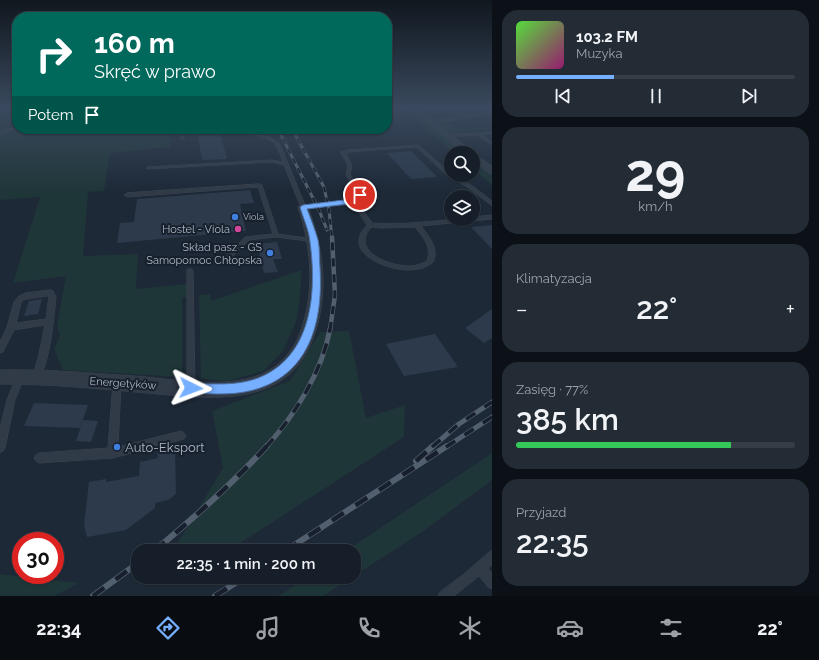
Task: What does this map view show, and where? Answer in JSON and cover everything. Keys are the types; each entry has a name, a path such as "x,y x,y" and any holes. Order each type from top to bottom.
{"street":[{"path":"447,136 460,146"},
{"path":"480,162 492,172"},
{"name":"Energetyków","path":"0,377 226,389 258,384 277,374 296,358 308,337 315,307 317,285 314,241 303,207"}],"lane":[{"path":"267,136 273,139 278,145 303,207 354,201 358,199 359,191 348,175 350,165 343,153 348,151 418,146 446,172 472,188 492,204"},
{"path":"481,136 492,144"},
{"path":"148,168 272,161 286,164"},
{"path":"127,195 260,185 276,235"},
{"path":"354,201 370,225"},
{"path":"370,225 417,225 492,217"},
{"path":"370,225 364,235 363,242 367,252 374,259 384,264 408,268 422,266 430,262 433,254 430,244 417,225"},
{"path":"227,259 247,238 276,235 314,241"},
{"path":"190,271 191,388"},
{"path":"0,350 11,327 18,302 26,296 51,293 53,297 43,360 36,378"},
{"path":"11,327 49,321"},
{"path":"0,448 2,433 11,400 20,378"},
{"path":"113,453 118,383"},
{"path":"39,458 113,453 181,436"},
{"path":"444,596 492,557"},
{"path":"480,568 492,583"}],"green space":[{"path":"0,136 170,136 170,147 110,153 104,191 88,192 83,256 138,254 136,289 187,284 187,297 182,298 182,377 63,370 54,349 60,336 57,326 66,276 13,283 40,197 0,200"},
{"path":"434,136 444,136 456,146 446,146"},
{"path":"480,166 492,175 492,185 480,175"},
{"path":"302,270 296,322 283,351 263,371 228,381 201,379 199,295 210,294 211,301"},
{"path":"349,331 366,418 405,405 404,437 239,544 177,544 223,468 212,411 290,381 320,332"},
{"path":"492,453 492,480 422,532 361,571 361,544 356,544"},
{"path":"0,574 12,575 12,584 64,584 64,581 79,583 54,596 0,596"},
{"path":"297,584 341,584 323,596 279,596"}],"building":[{"path":"198,136 221,136 227,159 202,160"},
{"path":"411,151 437,177 411,179 387,153"},
{"path":"250,190 254,203 240,204 246,231 117,243 120,223 134,222 137,199"},
{"path":"492,225 492,249 471,227"},
{"path":"277,242 282,259 273,259 278,272 264,273 257,244"},
{"path":"42,299 38,314 24,316 29,301"},
{"path":"492,309 492,338 484,343 465,328"},
{"path":"435,334 458,367 404,376 386,344"},
{"path":"34,403 88,405 80,428 24,426"},
{"path":"83,420 98,421 91,442 76,441"},
{"path":"175,449 176,494 168,500 155,503 155,508 126,530 87,537 84,525 89,482 106,479 106,482 139,476 140,462 158,458 157,452"}],"railway":[{"path":"281,136 319,210 327,230"},
{"path":"296,136 324,187 329,210 332,238"},
{"path":"330,330 335,295 332,237"},
{"path":"266,447 277,435 306,392 321,361 330,329"},
{"path":"432,447 459,424 492,402"},
{"path":"446,447 492,417"},
{"path":"162,544 240,474 267,446"},
{"path":"416,461 433,446"},
{"path":"296,544 447,446"},
{"path":"93,596 131,568"},
{"path":"215,596 234,584"}],"place":[{"name":"Viola","path":"235,217"},
{"name":"Hostel - Viola","path":"238,229"},
{"name":"Skład pasz - GS Samopomoc Chłopska","path":"270,253"},
{"name":"Auto-Eksport","path":"117,447"}],"route":[{"path":"191,388 226,389 258,384 282,371 296,358 308,337 315,307 317,285 314,241 303,207 354,201 358,199 360,195"}]}
